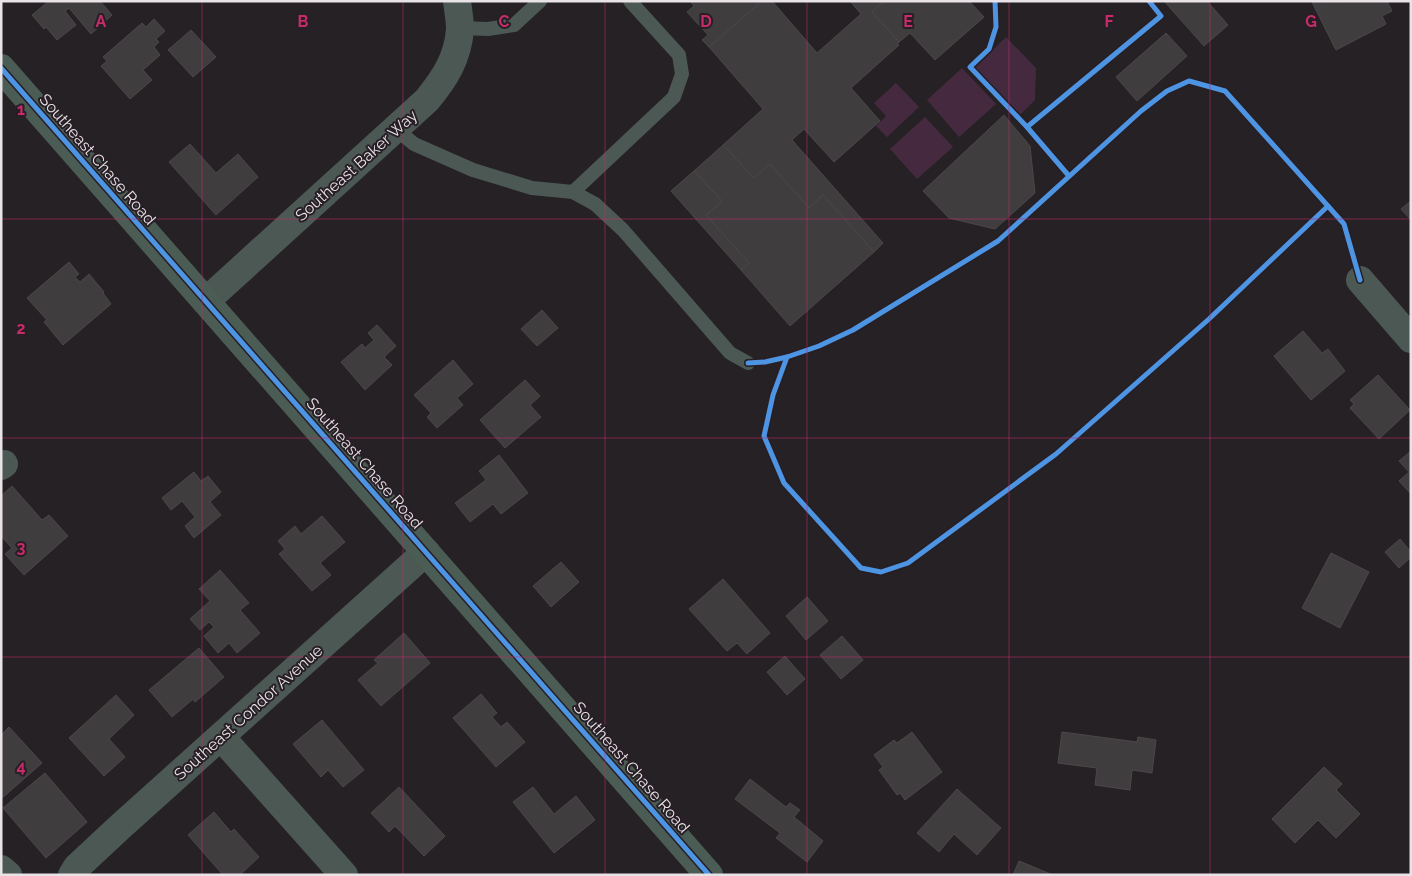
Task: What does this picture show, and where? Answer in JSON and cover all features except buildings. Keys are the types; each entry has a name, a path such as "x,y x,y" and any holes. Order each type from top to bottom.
{"street":[{"name":"Southeast Baker Way","path":"206,301 428,100 445,78 456,53 458,14"},
{"name":"Southeast Chase Road","path":"1,68 709,875"},
{"path":"1360,280 1411,339"},
{"name":"Southeast Condor Avenue","path":"72,875 77,867 114,833 426,552"},
{"path":"221,737 344,875"},
{"path":"1,869 8,875"}],"lane":[{"path":"458,14 488,29 514,25 540,1"},
{"path":"573,192 674,97 682,74 679,55 630,1"},
{"path":"396,129 414,144 473,170 532,188 573,192 596,204 623,230 730,353 748,363"}],"shaded area":[{"path":"1006,37 1036,68 1035,100 1020,115 975,68"},
{"path":"962,68 996,104 959,137 927,100"},
{"path":"896,83 919,107 887,137 876,126 886,116 874,103"},
{"path":"925,117 953,147 917,179 890,149"}],"cycle path":[{"path":"995,1 996,27 989,49 970,67 1027,127 1069,176"},
{"path":"1027,127 1161,16 1149,1"},
{"path":"1,68 709,875"},
{"path":"748,363 765,362 787,357 819,346 853,330 998,241 1141,111 1167,91 1189,81 1225,91 1344,224 1360,280"},
{"path":"787,357 773,395 764,436 784,483 861,568 881,572 908,563 1056,454 1209,319 1328,206"}]}
